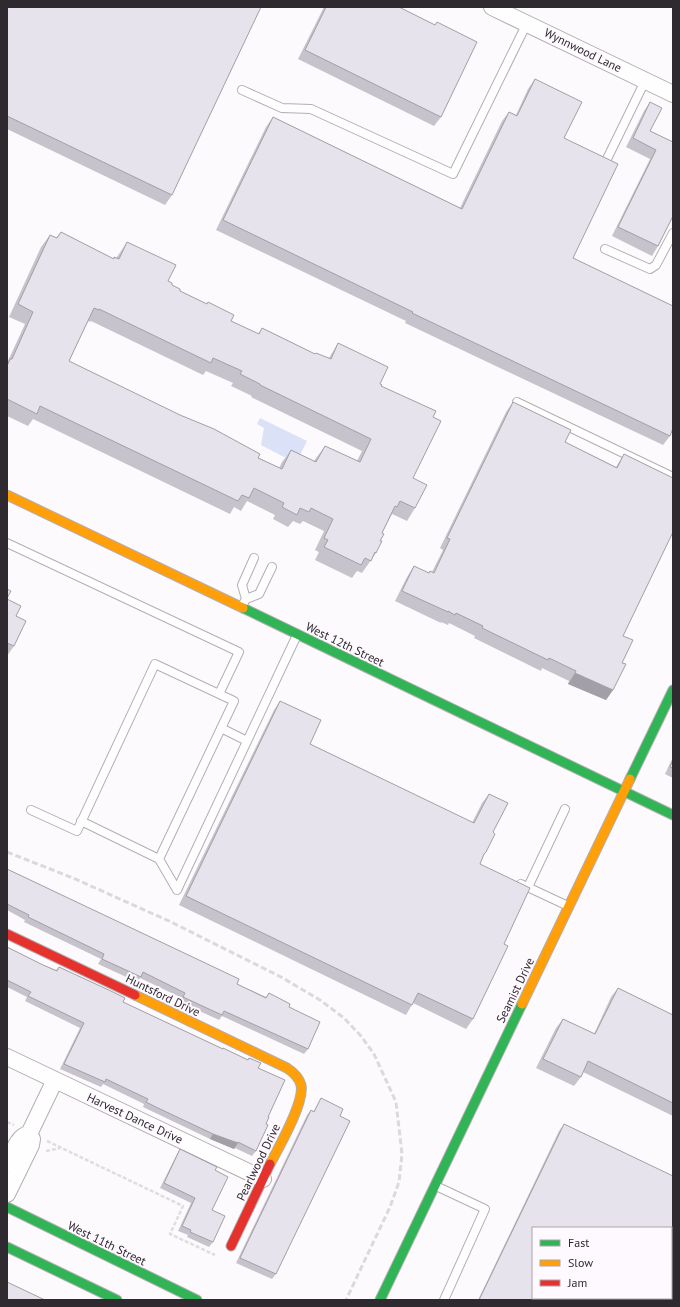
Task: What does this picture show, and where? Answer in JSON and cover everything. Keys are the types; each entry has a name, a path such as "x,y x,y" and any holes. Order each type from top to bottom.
{"street":[{"name":"Wynnwood Lane","path":"492,7 673,94"},
{"name":"West 12th Street","path":"7,495 243,603 298,634 673,815"},
{"name":"Seamist Drive","path":"380,1300 624,791 669,710 673,690"},
{"name":"Huntsford Drive","path":"7,934 287,1068 299,1079 302,1086"},
{"name":"Harvest Dance Drive","path":"7,1057 263,1179"},
{"path":"7,1165 20,1139 24,1135 29,1134 55,1080"},
{"name":"Pearlwood Drive","path":"231,1246 298,1106 302,1086"},
{"path":"7,1194 31,1145 32,1139 29,1134"},
{"name":"West 11th Street","path":"7,1208 180,1296 197,1300"},
{"path":"7,1247 117,1300"}],"lane":[{"path":"242,90 282,108 311,109 453,174 527,23"},
{"path":"606,161 645,80"},
{"path":"605,249 650,270 656,265 673,233"},
{"path":"517,402 673,477"},
{"path":"7,543 239,652 219,694"},
{"path":"254,558 242,585 243,603 259,594 272,567"},
{"path":"81,821 160,859 177,890 298,634"},
{"path":"31,810 77,831 155,664 234,701 160,859"},
{"path":"221,728 247,741"},
{"path":"528,887 565,809"},
{"path":"515,881 569,906"},
{"path":"435,1186 485,1209 444,1300"}],"path":[{"path":"46,1141 183,1206 170,1234 217,1256 220,1249 231,1246"},
{"path":"42,1152 61,1148"}],"water":[{"path":"260,418 307,441 298,459 290,455 284,457 261,445 264,428 257,424"}],"building":[{"path":"7,7 261,7 172,195 7,116"},
{"path":"326,7 399,7 435,25 437,22 477,42 441,117 305,50"},
{"path":"535,79 582,102 564,138 618,164 573,258 673,306 673,428 670,436 412,313 413,312 223,220 273,117 462,209 509,112 517,116"},
{"path":"650,102 662,108 650,131 673,142 673,216 658,246 618,227 656,150 633,138"},
{"path":"61,232 114,259 114,257 119,259 127,242 176,265 168,281 180,289 180,291 207,304 208,302 234,315 231,321 259,334 262,328 315,354 316,353 331,359 338,343 388,367 380,384 382,385 381,386 436,411 433,417 441,421 413,478 427,485 415,508 400,501 397,507 395,506 382,533 384,534 380,541 382,541 371,561 365,558 361,565 324,547 328,540 324,538 333,519 311,508 309,512 300,508 297,515 282,507 284,503 254,488 249,498 242,495 238,501 40,406 37,414 7,399 7,363 8,364 10,359 12,359 33,312 18,304 50,235 57,238","holes":["94,308 211,363 213,358 242,371 240,374 260,385 371,439 360,462 325,446 316,462 291,450 282,469 258,458 260,454 214,429 180,415 69,361"]},
{"path":"513,402 571,430 565,442 617,468 624,454 673,478 673,532 623,636 633,640 622,663 626,664 613,690 575,673 576,671 549,658 548,660 482,628 483,626 456,613 455,615 402,591 414,566 429,573 430,571 434,573 450,539 447,538"},
{"path":"7,589 11,591 7,598"},
{"path":"7,599 21,606 16,616 26,621 14,646 7,643"},
{"path":"280,701 321,720 310,744 474,823 489,794 508,803 493,832 495,834 480,864 530,888 504,944 508,946 473,1019 418,993 412,1005 186,896"},
{"path":"673,760 673,768 670,767"},
{"path":"7,869 239,979 237,984 266,998 269,993 290,1004 289,1007 320,1022 308,1049 224,1011 222,1015 183,997 185,993 143,972 141,977 102,959 104,954 28,917 29,915 7,904"},
{"path":"7,947 57,971 59,967 113,992 125,998 123,1002 223,1049 248,1060 249,1058 261,1063 258,1068 285,1080 268,1117 266,1124 268,1125 256,1151 238,1142 213,1134 158,1108 146,1102 148,1099 106,1079 105,1082 64,1064 84,1023 28,996 31,992 7,980"},
{"path":"618,988 673,1015 673,1103 588,1061 581,1077 543,1059 563,1019 595,1034"},
{"path":"321,1098 343,1109 340,1116 350,1121 276,1274 240,1258 311,1110 314,1112"},
{"path":"564,1124 673,1176 673,1300 479,1300"},
{"path":"180,1149 217,1167 215,1170 228,1177 212,1210 225,1216 213,1242 190,1232 191,1230 182,1226 195,1198 164,1183"},
{"path":"7,1282 45,1300 7,1300"}],"railway":[{"path":"7,852 73,878 169,921 281,977 320,1000 344,1018 361,1036 374,1054 396,1102 402,1154 399,1182 390,1207 346,1300"}],"traffic: fast":[{"path":"243,608 673,815"},
{"path":"630,779 673,690"},
{"path":"380,1300 522,1004"},
{"path":"7,1207 197,1300"},
{"path":"7,1247 117,1300"}],"traffic: slow":[{"path":"7,495 243,608"},
{"path":"522,1004 630,779"},
{"path":"135,995 287,1068 294,1073 301,1085 299,1102 285,1136 270,1164"}],"traffic: jam":[{"path":"7,934 135,995"},
{"path":"231,1246 270,1164"}]}
